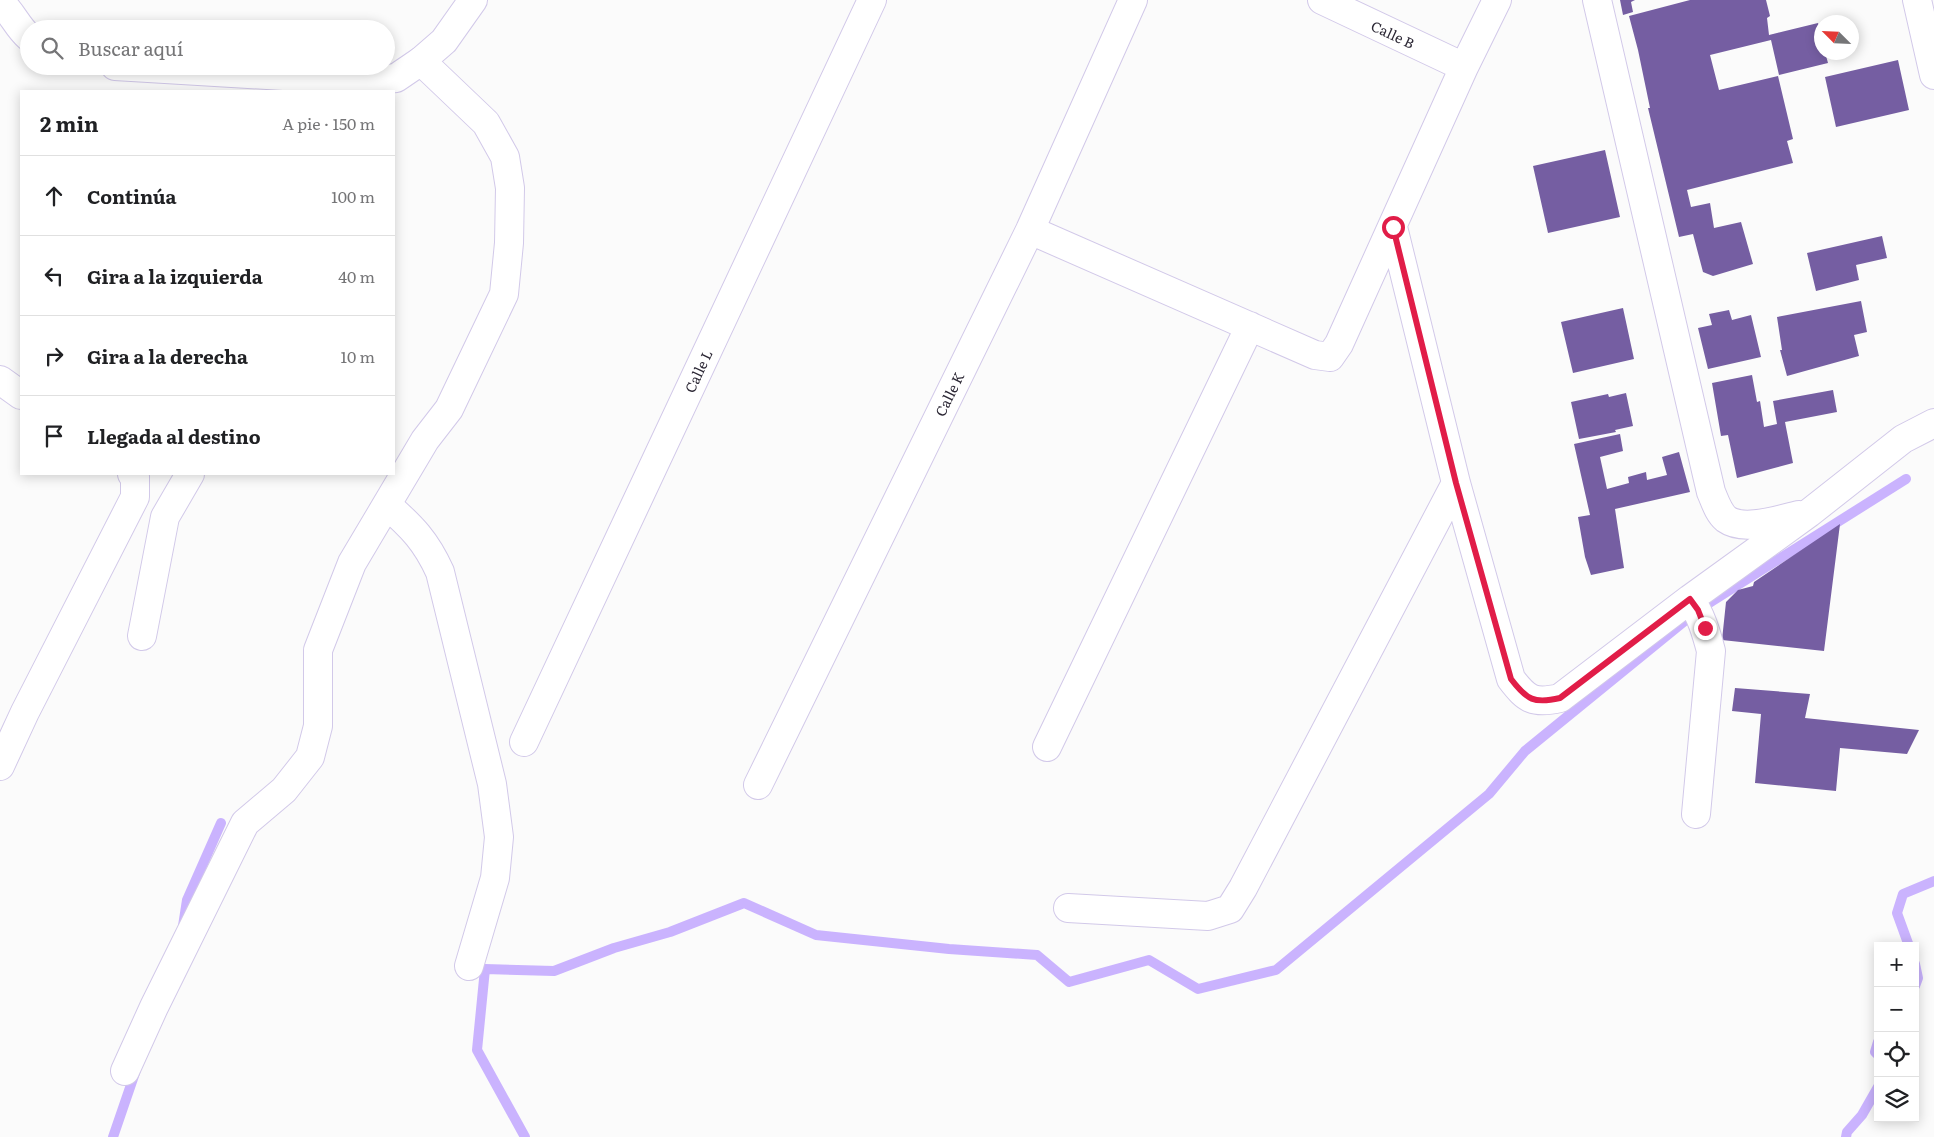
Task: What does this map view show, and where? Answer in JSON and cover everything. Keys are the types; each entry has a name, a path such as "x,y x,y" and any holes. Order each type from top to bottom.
{"street":[{"path":"266,75 367,81 377,86 396,78 444,42 473,0"},
{"name":"Calle L","path":"524,742 872,0"},
{"name":"Calle K","path":"758,785 1030,230 1133,0"},
{"name":"Calle B","path":"1322,0 1464,67"},
{"path":"1030,230 1315,355 1330,357 1339,344 1464,67 1498,0"},
{"path":"1597,0 1711,492 1718,508 1727,519 1744,525 1809,513"},
{"path":"1917,0 1934,75"},
{"path":"4,3 20,27"},
{"path":"126,1071 154,1007 245,823 284,790 310,757 318,726 318,650 352,563 425,440 449,409 504,294 509,243 510,188 505,157 486,123 421,61"},
{"path":"1393,227 1456,483 1511,679 1523,694 1542,702 1560,698 1690,599 1809,513 1902,439 1934,423"},
{"path":"1048,748 1250,326"},
{"path":"0,380 20,394"},
{"path":"0,766 135,497 134,475"},
{"path":"142,636 165,517 189,475"},
{"path":"1068,908 1208,916 1230,909 1244,888 1456,483"},
{"path":"387,505 421,537 432,554 440,572 492,784 499,837 495,878 469,966"},
{"path":"1690,599 1698,610 1711,652 1696,814"}],"building":[{"path":"1620,0 1635,0 1631,2 1633,12 1623,15"},
{"path":"1690,0 1766,0 1770,16 1767,18 1769,35 1814,24 1814,60 1827,60 1828,63 1779,75 1771,40 1710,55 1719,90 1778,76 1793,139 1787,141 1793,163 1687,190 1691,207 1710,203 1714,228 1741,222 1753,264 1713,276 1703,272 1693,234 1679,237 1648,108 1650,108 1629,16"},
{"path":"1898,60 1909,110 1836,127 1825,77"},
{"path":"1605,150 1620,217 1548,233 1533,166"},
{"path":"1882,236 1887,258 1856,265 1859,280 1816,291 1807,253"},
{"path":"1861,301 1867,332 1854,335 1859,356 1787,376 1780,350 1782,350 1777,317"},
{"path":"1623,308 1634,359 1573,373 1561,322"},
{"path":"1729,310 1732,320 1751,315 1761,357 1708,369 1698,328 1712,325 1709,314"},
{"path":"1752,375 1757,402 1760,401 1764,427 1777,424 1773,401 1833,390 1837,412 1785,422 1793,463 1737,478 1728,435 1721,436 1712,383"},
{"path":"1626,393 1633,426 1615,430 1616,432 1579,439 1571,402 1608,394 1609,397"},
{"path":"1620,434 1623,451 1600,457 1607,489 1629,483 1628,477 1646,472 1647,480 1667,475 1662,457 1679,452 1690,492 1615,509 1624,568 1591,575 1585,557 1578,517 1590,515 1574,444"},
{"path":"1840,524 1824,651 1722,640 1726,602 1738,590 1753,586 1754,582"},
{"path":"1735,688 1810,694 1805,718 1919,730 1907,754 1840,748 1836,791 1755,783 1761,714 1732,711"}],"waterway":[{"path":"525,1137 477,1050 485,969 554,971 614,948 670,932 744,903 816,935 949,949 1037,955 1069,982 1149,960 1198,989 1276,970 1489,794 1525,751 1698,610 1906,479"},
{"path":"183,926 187,900 221,823"},
{"path":"1908,942 1897,913 1903,894 1934,881"},
{"path":"113,1137 136,1070"},
{"path":"1846,1137 1847,1132 1862,1115 1874,1094"}],"route":[{"path":"1393,227 1456,483 1511,679 1523,694 1542,702 1560,698 1690,599 1698,610 1705,628"}]}
